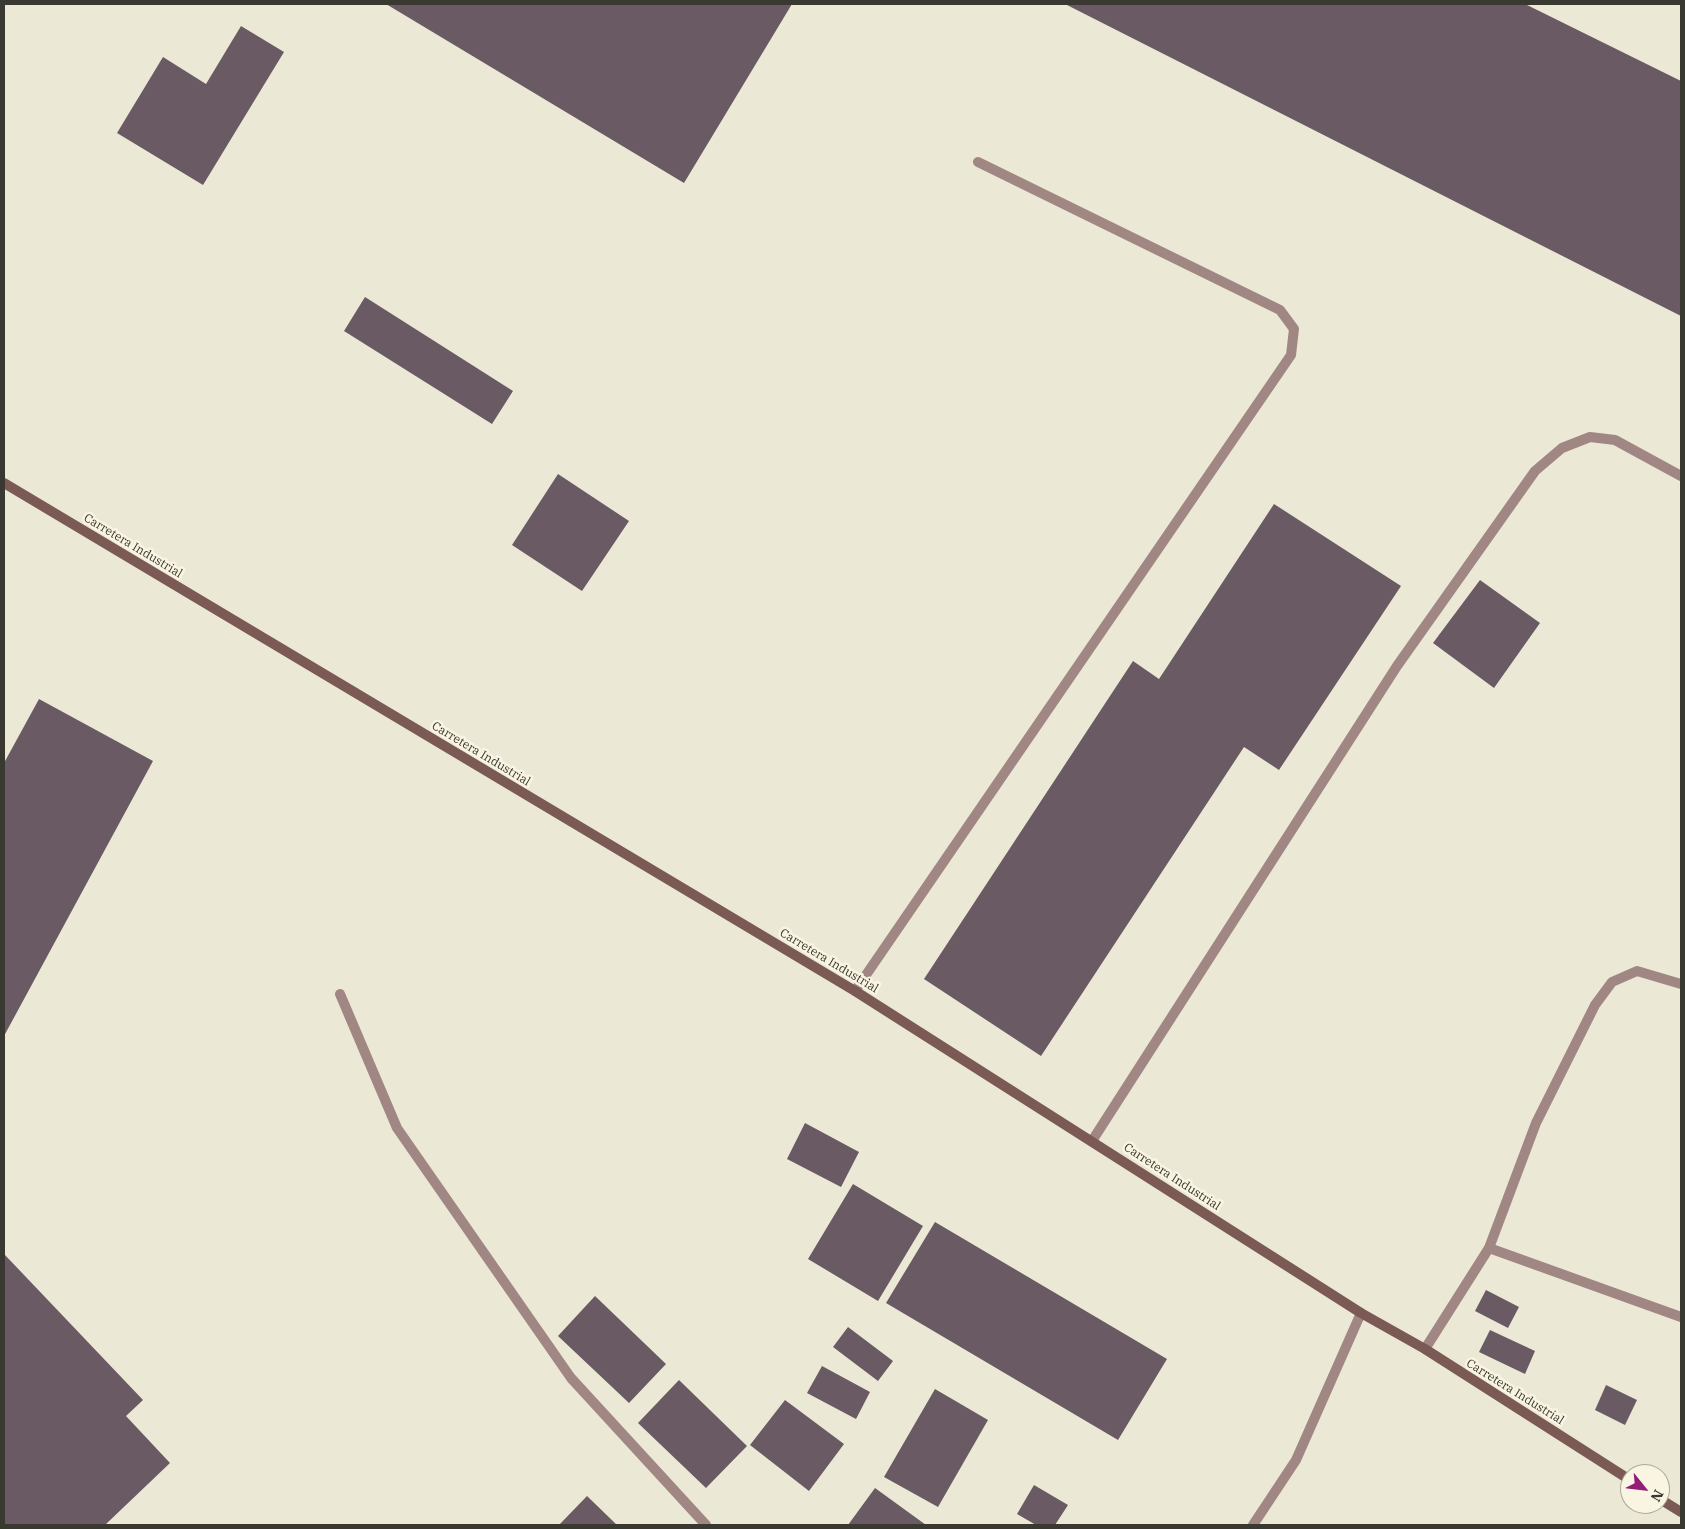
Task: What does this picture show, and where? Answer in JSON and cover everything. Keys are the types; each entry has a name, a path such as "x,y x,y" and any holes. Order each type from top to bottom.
{"main road":[{"name":"Carretera Industrial","path":"4,483 855,991 1361,1313 1425,1349 1620,1474"},
{"path":"1670,1505 1681,1512"}],"lane":[{"path":"855,991 1291,355 1294,329 1280,310 978,162"},
{"path":"1092,1141 1396,666 1535,471 1562,448 1590,437 1615,440 1681,476"},
{"path":"1425,1349 1489,1248 1536,1124 1595,1005 1612,982 1637,971 1681,984"},
{"path":"340,994 397,1128 571,1378 706,1525"},
{"path":"1489,1248 1681,1317"},
{"path":"1252,1525 1296,1460 1361,1313"}],"building":[{"path":"386,4 792,4 684,183"},
{"path":"1065,4 1525,4 1681,81 1681,316"},
{"path":"241,26 284,52 203,185 117,133 163,57 206,84"},
{"path":"365,297 513,391 492,424 344,331"},
{"path":"558,474 629,521 582,591 512,545"},
{"path":"1274,504 1401,586 1279,770 1244,747 1041,1056 924,979 1133,661 1159,679"},
{"path":"1480,580 1540,623 1494,688 1433,643"},
{"path":"39,699 153,761 4,1036 4,763"},
{"path":"805,1123 859,1152 841,1187 787,1159"},
{"path":"853,1184 923,1226 878,1301 808,1259"},
{"path":"935,1222 1167,1359 1118,1440 886,1303"},
{"path":"5,1255 143,1400 126,1416 170,1463 105,1525 4,1525"},
{"path":"1486,1290 1519,1307 1508,1328 1475,1311"},
{"path":"595,1296 666,1364 629,1403 558,1336"},
{"path":"848,1327 893,1361 878,1381 833,1347"},
{"path":"1490,1330 1535,1351 1525,1374 1479,1352"},
{"path":"822,1366 870,1392 856,1419 807,1393"},
{"path":"679,1380 747,1446 706,1488 638,1423"},
{"path":"1606,1385 1637,1400 1625,1425 1595,1410"},
{"path":"935,1389 988,1420 938,1507 884,1477"},
{"path":"785,1400 844,1444 809,1491 750,1445"},
{"path":"1034,1485 1068,1505 1055,1525 1036,1525 1017,1514"},
{"path":"875,1488 926,1525 848,1525"},
{"path":"587,1496 617,1525 559,1525"}]}
